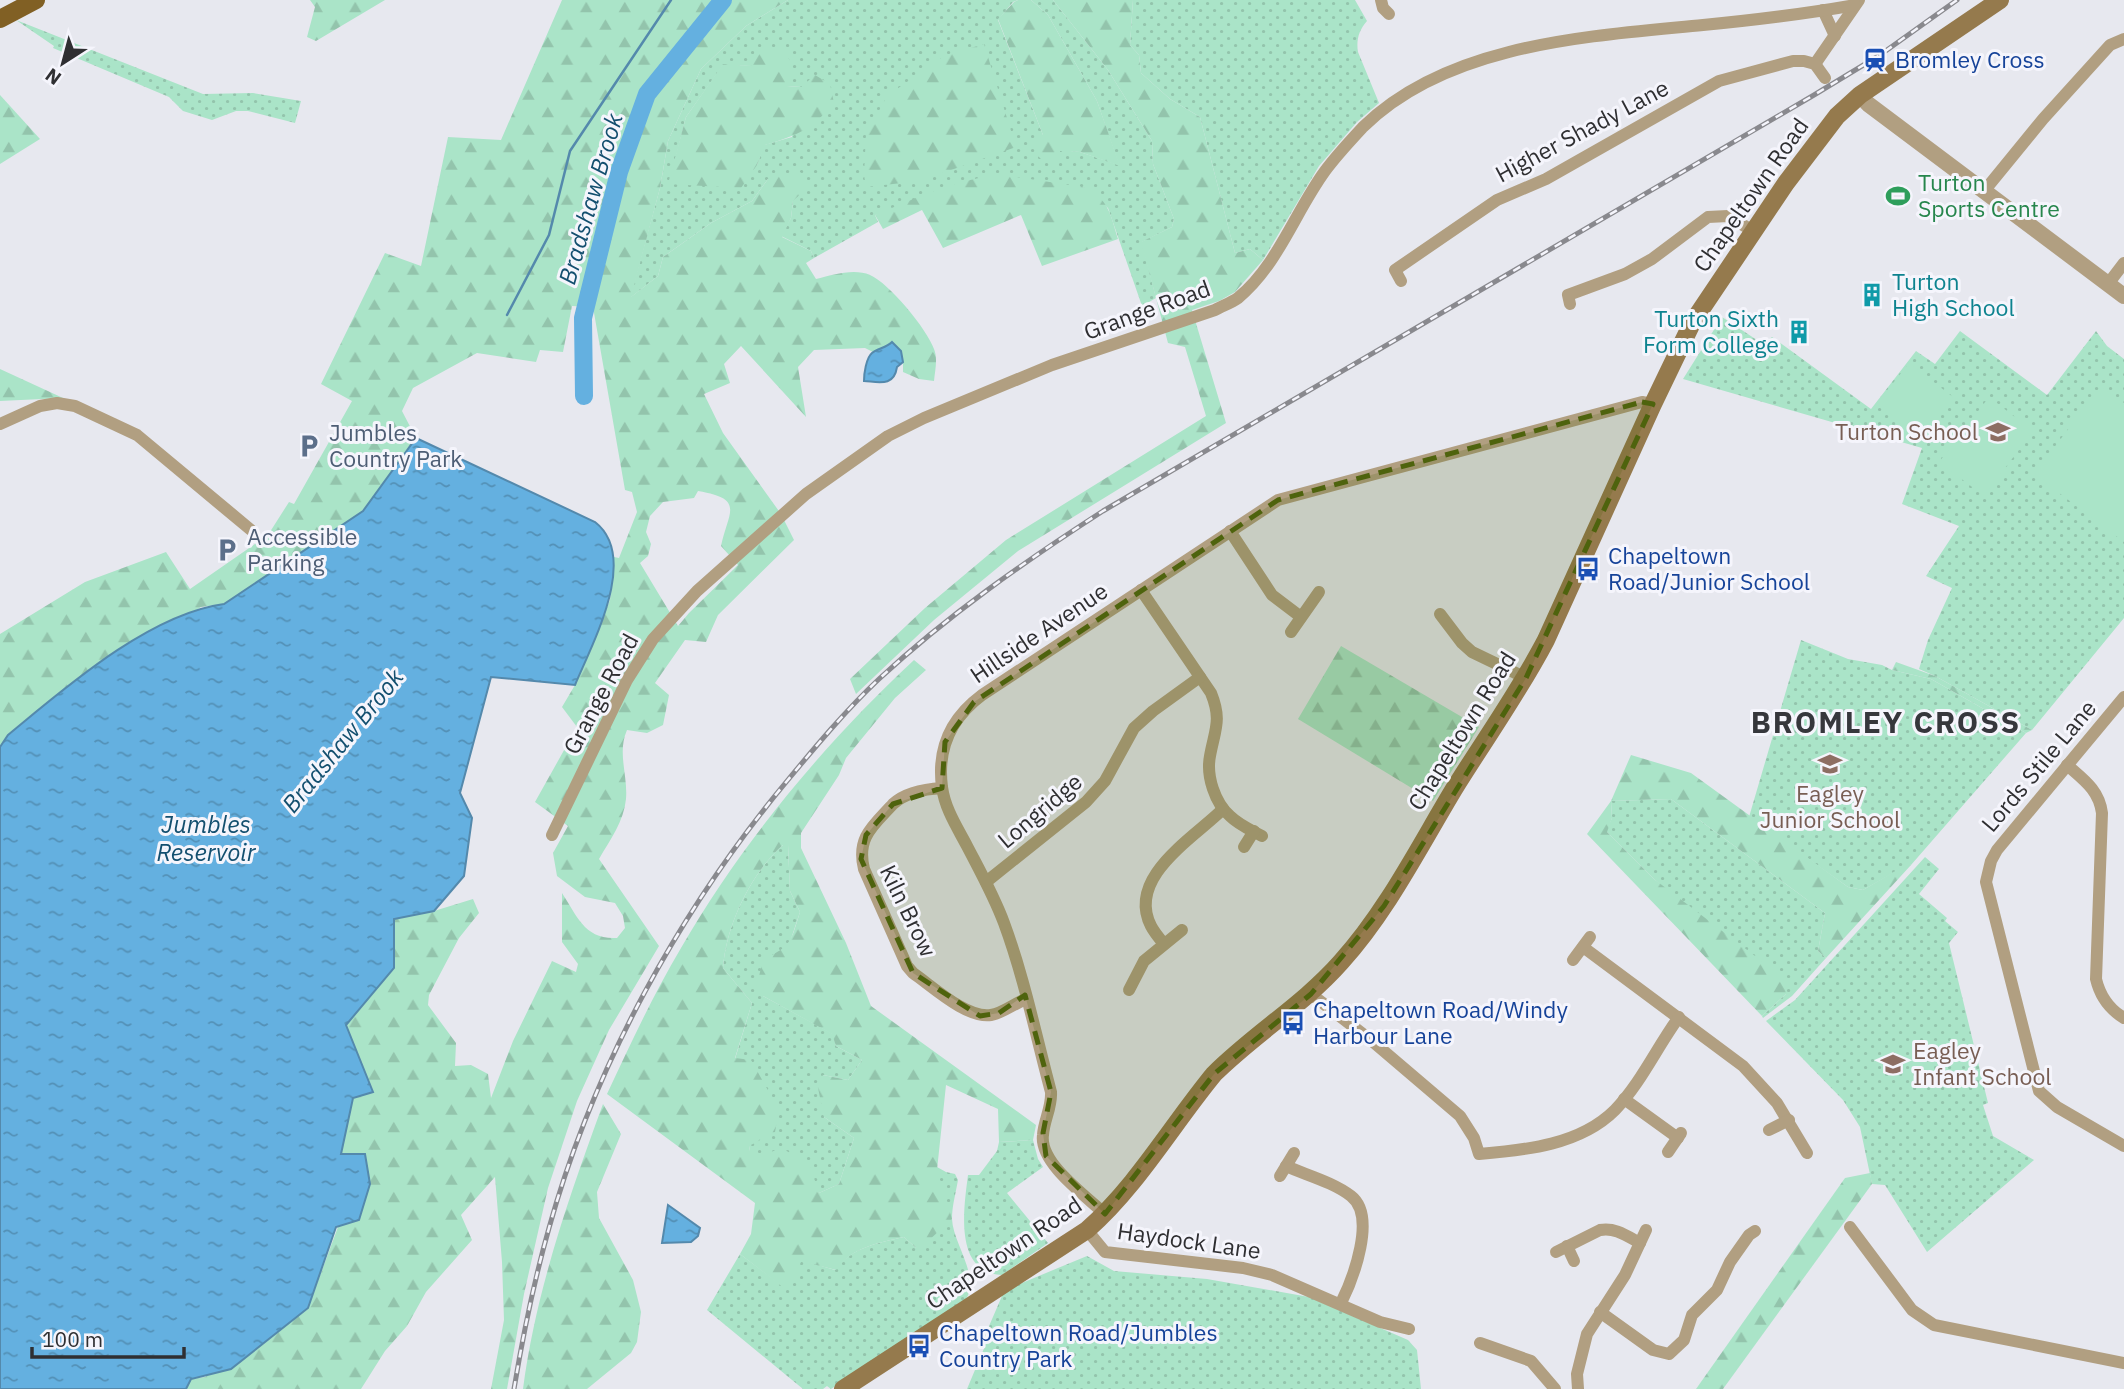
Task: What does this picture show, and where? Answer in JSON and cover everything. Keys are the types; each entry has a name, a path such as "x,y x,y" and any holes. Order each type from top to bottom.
{"main road":[{"path":"0,19 36,0"},
{"name":"Chapeltown Road","path":"843,1389 1087,1230 1105,1214 1229,1058 1311,994 1357,944 1526,678 1692,323 1753,231 1821,136 1855,100 2000,0"}],"street":[{"path":"1825,79 1815,64 1857,2"},
{"name":"Grange Road","path":"552,835 627,680 653,639 697,591 781,514 850,461 888,436 923,418 1035,372 1214,310 1236,299 1261,275 1315,187 1342,150 1364,126 1409,91 1454,68 1556,42 1761,19 1857,2"},
{"path":"1823,10 1835,36"},
{"path":"1985,190 2043,119 2110,45 2124,39"},
{"name":"Higher Shady Lane","path":"1401,281 1395,270 1457,230 1486,207 1546,180 1719,81 1793,61 1815,64"},
{"path":"1855,100 1895,124 2124,296"},
{"path":"1570,304 1568,295 1625,274 1652,259 1708,218 1728,216 1753,231"},
{"path":"2108,284 2124,263"},
{"name":"Hillside Avenue","path":"1105,1214 1046,1156 1043,1133 1051,1092 1026,999 1003,922 986,882 948,811 942,788 942,756 950,729 982,695 1266,506 1294,495 1642,402 1653,404"},
{"path":"0,424 40,406 57,403 75,406 137,435 251,530"},
{"path":"1230,531 1272,595 1301,617"},
{"path":"1141,590 1211,693 1218,716 1209,768 1213,787 1223,809 1230,817 1258,834 1244,847"},
{"path":"1292,632 1319,593"},
{"path":"1440,613 1472,652 1526,678"},
{"name":"Longridge","path":"986,882 1086,802 1105,781 1134,728 1200,677"},
{"name":"Lords Stile Lane","path":"2124,697 1993,856 1987,871 1988,897 2039,1091 2057,1107 2124,1146"},
{"path":"2067,765 2091,785 2101,802 2096,979 2104,999 2124,1018"},
{"name":"Kiln Brow","path":"942,788 920,791 898,799 893,804 863,840 863,869 907,967 913,973 963,1008 980,1016 999,1013 1026,999"},
{"path":"1164,944 1151,926 1147,909 1146,896 1153,877 1223,809"},
{"path":"1129,990 1144,961 1182,930"},
{"path":"1573,960 1586,942 1750,1072 1789,1120 1807,1153"},
{"path":"1311,994 1372,1041 1460,1116 1468,1126 1479,1154 1530,1149 1550,1144 1597,1123 1614,1111 1623,1100 1679,1017"},
{"path":"1623,1100 1679,1135 1668,1152"},
{"path":"1769,1130 1789,1120"},
{"path":"1294,1153 1283,1171 1345,1192 1359,1205 1363,1225 1356,1267 1341,1303"},
{"path":"1850,1227 1912,1310 1934,1325 2124,1363"},
{"path":"1574,1261 1561,1249 1600,1230 1607,1228 1643,1236 1625,1275 1587,1334 1577,1374 1578,1389"},
{"name":"Haydock Lane","path":"1087,1230 1101,1248 1112,1254 1243,1268 1281,1279 1380,1322 1409,1329"},
{"path":"1600,1312 1653,1350 1669,1354 1684,1340 1692,1315 1717,1290 1741,1240 1755,1231"},
{"path":"1480,1343 1531,1361 1555,1389"}],"highlighted area":[{"path":"1642,402 1653,404 1526,678 1384,906 1311,994 1214,1074 1105,1214 1046,1156 1043,1133 1051,1092 1025,995 999,1013 980,1016 913,973 861,859 866,835 893,804 942,788 945,742 974,702 1278,500"}],"green space":[{"path":"310,0 385,0 316,41 307,37 315,7"},
{"path":"562,0 788,0 746,26 701,69 668,141 660,188 631,297 658,276 663,257 711,223 752,201 768,179 797,171 806,175 808,187 793,201 791,218 782,237 811,251 814,258 806,263 816,279 857,272 870,275 887,287 906,307 930,340 936,356 934,381 919,379 903,372 903,362 888,346 873,352 865,348 814,350 798,367 806,417 741,346 724,364 730,383 704,394 723,433 781,514 794,540 718,615 706,642 685,640 655,683 669,695 663,725 647,733 627,730 623,747 625,807 616,830 599,859 659,946 609,1030 577,1101 548,1188 524,1294 507,1389 491,1389 504,1320 495,1177 461,1215 472,1240 426,1292 407,1326 385,1351 361,1389 186,1389 191,1379 205,1377 308,1308 365,1154 341,1154 353,1098 373,1091 346,1025 394,968 394,919 473,899 479,913 459,938 429,995 428,1005 456,1043 455,1066 471,1065 488,1074 491,1098 513,1041 552,961 576,972 578,964 562,942 562,893 589,931 606,938 617,938 625,928 623,916 615,903 585,897 557,876 553,853 568,826 535,802 577,727 562,707 575,685 610,600 614,557 619,558 637,512 632,492 625,490 593,307 572,306 563,352 540,350 536,362 477,353 413,388 402,411 416,438 363,511 224,604 201,607 8,735 0,747 0,634 85,582 166,552 190,589 268,535 289,502 294,504 352,401 321,384 385,253 421,266 448,137 501,140","holes":["698,491 713,494 728,503 729,516 721,546 738,565 678,626 640,563 648,556 651,544 646,532 650,516 663,502 694,498"]},
{"path":"788,0 1018,0 1013,2 998,20 1043,135 1060,150 1080,152 1119,165 1097,101 1048,15 1031,0 1053,0 1108,70 1152,141 1153,164 1174,219 1172,227 1142,242 1156,298 1142,306 1108,208 1083,187 875,215 878,222 814,258 811,251 781,236 791,218 793,201 768,179 752,201 711,223 663,257 658,276 630,298 660,188 668,141 701,69 746,26","holes":["723,65 751,66 786,86 801,87 792,137 764,145 757,165 669,184 686,117"]},
{"path":"1018,0 1031,0 1048,15 1097,101 1120,166 1080,152 1060,151 1060,158 1054,163 1043,161 1035,153 1035,142 1043,135 998,19"},
{"path":"1053,0 1133,0 1130,45 1139,55 1141,73 1170,99 1200,117 1235,253 1250,249 1263,260 1235,292 1219,301 1192,310 1226,423 1018,551 934,620 856,694 850,679 925,608 1006,540 1206,416 1185,347 1168,343 1141,242 1172,227 1174,219 1153,164 1152,141 1108,70"},
{"path":"1133,0 1355,0 1367,21 1359,35 1358,52 1379,103 1357,122 1319,166 1263,260 1250,249 1235,253 1200,117 1170,99 1141,73 1139,55 1130,45"},
{"path":"16,20 203,94 253,93 301,101 295,123 248,111 236,111 212,120 183,111 169,97 53,48 54,46"},
{"path":"984,44 1016,147 920,181 866,187 866,135 887,96 944,56"},
{"path":"755,51 786,51 793,70 787,86 801,87 815,75 830,84 834,103 818,120 803,130 765,145 757,165 741,188 668,184 686,117 723,64 751,66"},
{"path":"0,95 40,139 0,164"},
{"path":"1003,175 1083,187 1092,192 1107,208 1118,239 1042,266 1021,215 943,248 922,210 883,229 875,215 953,184"},
{"path":"1722,317 1763,344 1772,337 1871,409 1916,351 1935,364 1960,331 2047,395 2096,331 2107,346 2124,359 2124,618 2032,730 1919,669 1928,640 1952,588 1926,576 1959,526 1902,504 1922,448 1683,379"},
{"path":"1909,363 1953,397 1921,438 1877,403"},
{"path":"0,369 63,398 0,401"},
{"path":"2101,386 2124,403 2124,542 2034,474"},
{"path":"1989,397 2033,431 1984,496 1939,462"},
{"name":"Eagley Junior School","path":"1801,640 1848,659 1882,665 1931,679 2026,733 1911,865 1863,890 1848,887 1749,817"},
{"path":"1341,646 1479,727 1433,801 1298,719"},
{"path":"914,660 926,670 895,698 846,758 839,775 801,833 801,848 846,943 871,1006 1036,1125 1033,1140 999,1142 998,1109 946,1085 937,1170 952,1219 927,1242 916,1248 904,1237 875,1244 850,1256 836,1270 801,1261 797,1275 785,1289 740,1254 751,1234 755,1203 607,1094 671,966 731,870 787,795 881,692","holes":["783,845 788,845 790,891 800,912 789,942 780,951 763,959 757,985 763,996 832,1034 836,1046 862,1060 848,1080 823,1075 817,1083 824,1117 854,1138 839,1184 819,1193 809,1163 781,1148 761,1156 750,1151 749,1146 775,1132 779,1110 751,1060 735,1058 752,1003 723,968 729,935 742,901 771,857"]},
{"path":"1896,662 1935,676 2032,730 2026,733 1931,679 1892,670"},
{"path":"1631,755 1691,773 1848,887 1863,890 1909,863 1911,865 1826,958 1818,951 1825,913 1671,799 1611,801"},
{"path":"1671,799 1825,913 1818,951 1826,958 1792,996 1763,1018 1762,1016 1786,994 1654,879 1606,831 1612,818 1611,801"},
{"path":"1611,801 1612,818 1607,832 1654,879 1784,978 1786,994 1762,1016 1587,834"},
{"path":"783,845 788,845 790,891 800,912 789,945 777,954 763,996 833,1034 836,1046 862,1060 848,1080 823,1075 824,1117 854,1138 839,1184 819,1193 750,1152 735,1059 752,1003 723,968 729,935 742,901 761,870"},
{"name":"Eagley Infant School","path":"1925,857 1939,869 1919,894 1947,918 1945,921 1958,932 1949,943 1988,1103 1983,1105 1993,1136 2034,1160 1927,1252 1885,1185 1872,1184 1860,1127 1843,1100 1766,1021 1795,1000"},
{"path":"603,1104 621,1134 597,1192 599,1218 633,1280 641,1312 637,1342 631,1353 587,1389 523,1389 545,1280 566,1209"},
{"path":"1033,1140 1043,1167 1007,1193 1048,1243 1002,1275 986,1271 975,1263 965,1236 968,1175 979,1175 997,1151 999,1142"},
{"path":"937,1167 955,1174 958,1180 952,1219 969,1272 969,1292 965,1300 831,1389 827,1386 823,1389 803,1389 707,1310 740,1254 785,1288 801,1260 835,1270 857,1251 885,1241 904,1237 916,1248"},
{"path":"1870,1173 1872,1184 1723,1389 1696,1389 1845,1178"},
{"path":"1087,1256 1114,1271 1207,1279 1309,1297 1408,1340 1417,1350 1421,1389 967,1389 985,1346 983,1340 1002,1296 1000,1292"}],"water":[{"path":"892,342 901,351 903,362 897,367 893,378 885,382 864,381 870,355"},
{"name":"Jumbles Reservoir","path":"416,438 595,522 608,537 613,556 613,578 601,625 575,685 491,677 460,793 472,818 464,876 434,911 394,919 394,968 346,1025 373,1092 353,1098 341,1154 365,1154 370,1184 359,1220 336,1227 308,1308 231,1369 191,1379 186,1389 0,1389 0,747 8,735 55,696 138,637 167,622 224,604 363,511"},
{"path":"668,1205 700,1228 698,1236 691,1242 662,1243"}],"waterway":[{"path":"507,315 549,235 570,151 671,0"},
{"name":"Bradshaw Brook","path":"584,396 583,318 619,172 647,94 723,0"}],"railway":[{"path":"514,1389 538,1268 568,1168 590,1108 645,992 711,882 748,831 820,742 879,679 987,590 1103,511 1814,95 1880,55 1957,0"}],"place":[{"name":"Bromley Cross","path":"1875,60"},
{"name":"Turton Sports Centre","path":"1898,196"},
{"name":"Turton High School","path":"1872,295"},
{"name":"Turton Sixth Form College","path":"1799,332"},
{"name":"Turton School","path":"1998,432"},
{"name":"Jumbles Country Park","path":"309,446"},
{"name":"Accessible Parking","path":"227,550"},
{"name":"Chapeltown Road/Junior School","path":"1588,569"},
{"name":"Eagley Junior School","path":"1830,764"},
{"name":"Chapeltown Road/Windy Harbour Lane","path":"1293,1023"},
{"name":"Eagley Infant School","path":"1893,1064"},
{"name":"Chapeltown Road/Jumbles Country Park","path":"919,1346"}],"district":[{"name":"BROMLEY CROSS","path":"1886,723"}]}
